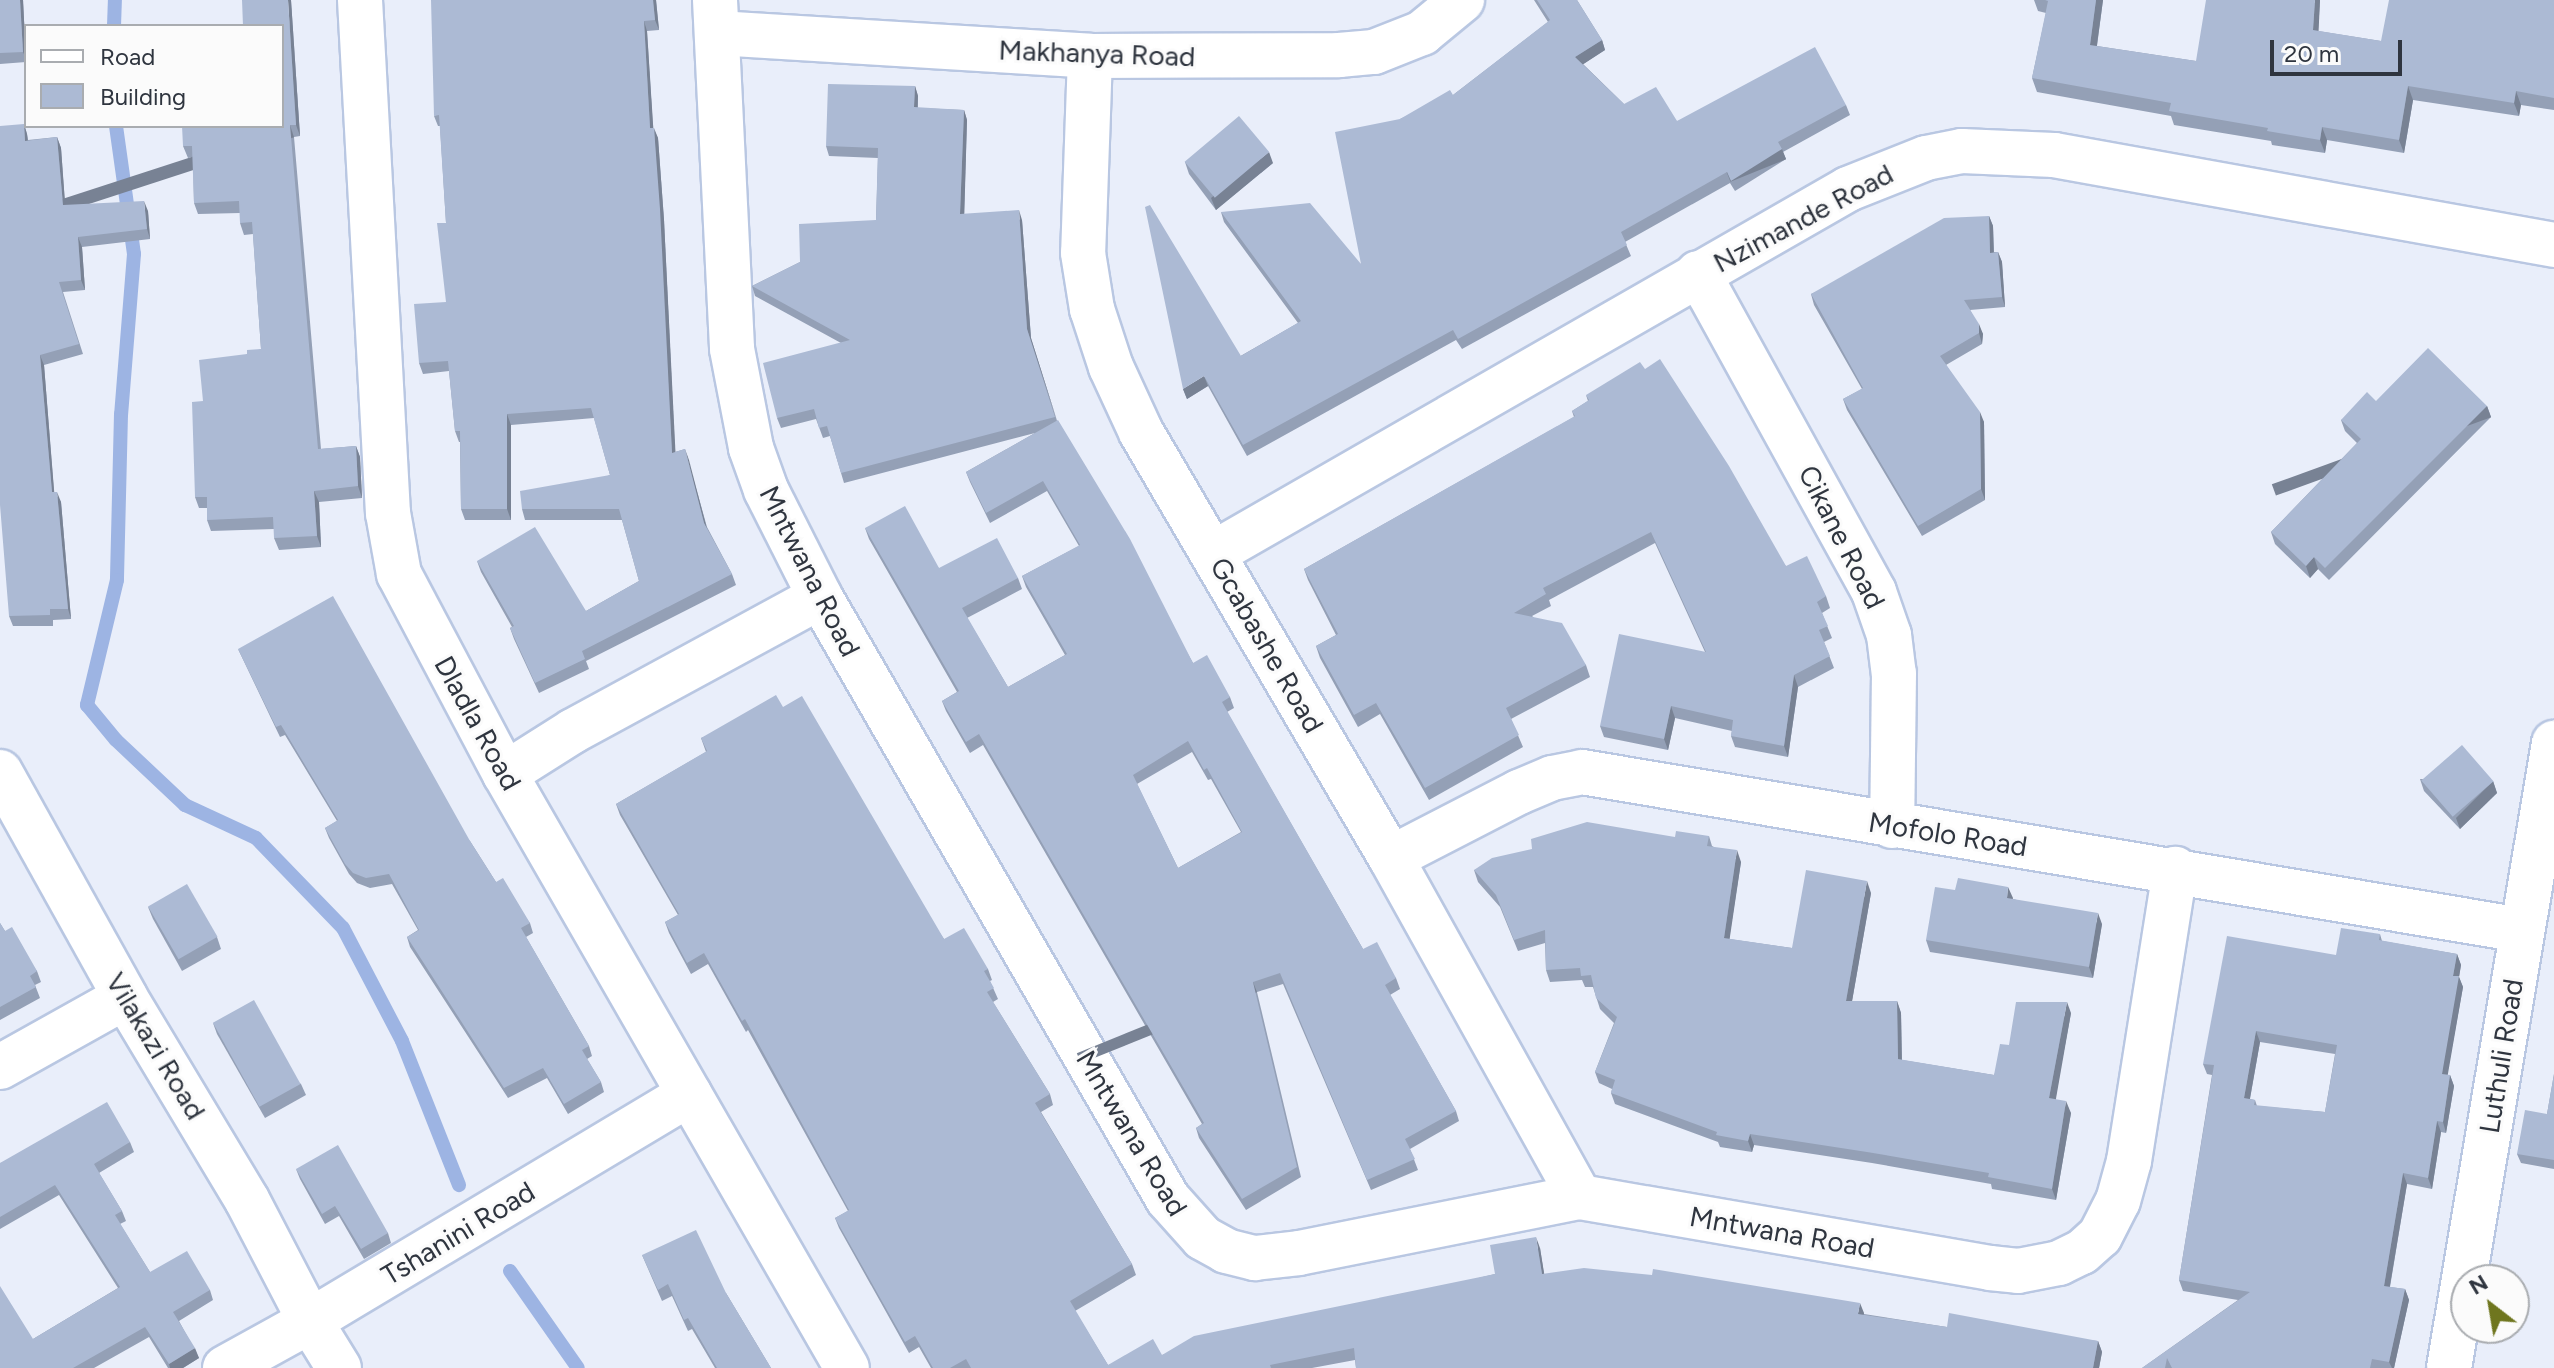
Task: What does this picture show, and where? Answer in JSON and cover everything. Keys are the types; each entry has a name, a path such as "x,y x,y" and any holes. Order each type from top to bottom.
{"street":[{"name":"Dladla Road","path":"360,0 387,497 394,553 414,606 505,774 689,1094 727,1153 847,1368"},
{"name":"Makhanya Road","path":"716,16 1090,56 1293,56 1374,52 1422,33 1462,0"},
{"name":"Mntwana Road","path":"716,16 737,384 751,448 766,490 820,597 1168,1199 1203,1238 1226,1251 1255,1258 1580,1197 2004,1269 2040,1269 2082,1252 2100,1236 2109,1222 2129,1161 2175,869"},
{"name":"Gcabashe Road","path":"1090,56 1083,253 1092,309 1111,367 1141,432 1391,858 1580,1197"},
{"name":"Nzimande Road","path":"1214,553 1698,273 1892,169 1962,151 2054,155 2554,245"},
{"name":"Cikane Road","path":"1698,273 1874,592 1889,635 1894,673 1892,826"},
{"path":"505,774 573,731 820,597"},
{"name":"Luthuli Road","path":"2449,1368 2554,743"},
{"name":"Vilakazi Road","path":"0,772 125,997 247,1200 310,1321 339,1368"},
{"name":"Mofolo Road","path":"1391,858 1519,792 1552,778 1582,772 1892,826 2175,869 2521,930"},
{"path":"0,1067 125,997"},
{"name":"Tshanini Road","path":"225,1368 310,1321 689,1094"}],"building":[{"path":"0,0 20,0 23,52 0,53"},
{"path":"242,0 288,0 296,125 290,125 318,449 356,446 358,486 314,491 317,536 274,538 273,517 207,520 207,497 195,497 192,402 203,401 199,360 247,354 247,350 261,349 252,222 240,223 239,201 194,203 192,146 183,146 182,128 284,128 284,24 243,24"},
{"path":"431,0 653,0 655,20 644,21 650,128 654,128 660,209 672,453 685,449 704,523 732,574 582,651 585,659 535,683 510,628 514,626 477,561 535,527 586,611 639,581 619,509 522,509 520,491 610,475 591,408 507,414 507,509 461,509 460,431 455,431 448,361 419,363 414,304 446,302 437,223 446,223 439,115 434,116"},
{"path":"1537,0 1577,0 1602,40 1575,57 1624,104 1656,87 1677,121 1815,47 1846,105 1778,142 1782,149 1731,181 1727,172 1621,232 1627,245 1458,339 1453,330 1243,445 1204,376 1183,389 1145,207 1150,205 1241,356 1301,321 1221,212 1310,203 1361,264 1335,132 1400,119 1450,90 1453,95 1550,20"},
{"path":"2045,0 2096,0 2090,45 2196,61 2206,0 2315,0 2313,30 2381,41 2389,0 2554,0 2554,98 2516,91 2514,103 2408,86 2399,140 2322,127 2320,140 2267,131 2268,128 2169,111 2171,103 2032,78 2048,1"},
{"path":"828,84 915,86 914,107 964,110 960,214 1019,210 1027,329 1055,417 841,473 827,426 819,428 814,409 777,418 763,363 850,340 752,286 800,262 799,224 876,220 878,148 826,146"},
{"path":"1239,116 1269,152 1215,198 1185,162"},
{"path":"24,124 25,141 57,137 63,205 144,201 147,229 78,237 81,280 59,282 79,344 40,355 52,492 57,492 68,609 50,609 50,615 9,616 0,505 0,126"},
{"path":"1989,216 1990,253 1998,252 2002,297 1964,300 1979,324 1979,333 1940,356 1980,412 1981,489 1918,526 1843,399 1863,388 1811,294 1944,218"},
{"path":"2428,348 2487,406 2325,568 2314,557 2306,566 2271,532 2361,439 2341,420 2367,392 2376,401"},
{"path":"1660,359 1729,466 1786,566 1807,556 1826,596 1817,602 1828,626 1819,630 1830,656 1794,675 1784,746 1731,736 1733,720 1671,706 1664,739 1600,726 1619,634 1706,652 1651,532 1543,588 1546,594 1514,613 1562,623 1586,665 1506,708 1519,735 1425,788 1376,703 1354,715 1316,646 1338,634 1304,569 1575,416 1572,411 1589,400 1586,395 1640,362 1645,369"},
{"path":"1058,420 1130,539 1193,663 1207,655 1230,697 1222,702 1363,949 1377,942 1396,978 1385,985 1456,1111 1405,1139 1415,1159 1367,1180 1280,973 1253,982 1297,1167 1242,1199 1196,1128 1204,1123 979,734 966,742 942,701 959,691 865,528 905,506 939,568 997,538 1018,578 962,608 1008,687 1067,654 1022,576 1080,545 1043,481 986,513 966,472","holes":["1188,741 1204,770 1207,768 1242,832 1178,868 1133,775"]},
{"path":"333,596 470,841 496,882 503,878 530,923 521,928 589,1046 582,1050 601,1082 564,1104 543,1068 504,1088 407,937 419,930 389,874 366,878 353,873 345,864 325,828 338,820 281,725 276,727 238,649"},
{"path":"776,695 783,707 802,696 944,939 964,928 988,969 984,971 994,988 987,992 1050,1094 1035,1103 1132,1264 1070,1301 1108,1365 1153,1339 1162,1355 1194,1336 1495,1274 1490,1245 1536,1237 1542,1274 1584,1268 1652,1275 1653,1269 1860,1303 1858,1314 1947,1327 1949,1313 2098,1341 2093,1368 1356,1368 1354,1348 1270,1365 1271,1368 971,1368 966,1359 950,1368 933,1368 915,1336 905,1342 835,1218 849,1210 745,1019 742,1021 704,953 687,963 665,922 679,914 616,804 707,751 701,738"},
{"path":"2462,745 2493,781 2453,817 2421,780"},
{"path":"1587,822 1675,837 1676,831 1709,836 1707,846 1737,850 1724,938 1792,948 1806,870 1867,881 1846,1001 1897,1001 1898,1059 1994,1075 2000,1044 2009,1045 2016,1002 2067,1002 2049,1098 2066,1101 2052,1189 1988,1177 1989,1173 1867,1152 1750,1134 1748,1141 1716,1135 1717,1132 1611,1093 1615,1080 1595,1072 1617,1017 1596,998 1591,975 1581,976 1580,968 1546,970 1545,930 1514,940 1496,895 1474,870 1492,858 1532,849 1531,839"},
{"path":"1958,878 2008,887 2007,898 2098,913 2089,967 1926,940 1935,887 1955,890"},
{"path":"187,884 218,937 179,959 148,906"},
{"path":"0,923 5,931 12,927 37,971 30,976 36,987 0,1007"},
{"path":"2341,928 2380,934 2379,940 2457,954 2453,976 2459,976 2442,1074 2450,1075 2443,1122 2437,1121 2428,1178 2403,1173 2384,1286 2405,1289 2389,1362 2372,1359 2370,1368 2172,1368 2167,1358 2165,1368 2142,1368 2250,1292 2179,1280 2214,1065 2203,1064 2227,936 2336,955","holes":["2256,1031 2337,1045 2325,1112 2254,1105 2255,1100 2244,1098"]},
{"path":"254,1000 301,1084 259,1107 213,1023"},
{"path":"2554,1074 2554,1160 2517,1154 2525,1110 2547,1114"},
{"path":"107,1102 130,1142 94,1164 122,1211 115,1215 150,1272 187,1251 210,1290 173,1312 195,1348 169,1364 145,1327 73,1368 0,1368 0,1286 33,1339 120,1287 55,1185 0,1217 0,1163"},
{"path":"338,1145 388,1233 361,1249 335,1206 322,1214 296,1169"},
{"path":"696,1230 726,1293 771,1368 717,1368 688,1318 684,1320 668,1284 658,1290 642,1255"}],"waterway":[{"path":"114,24 115,0"},
{"path":"116,128 134,254 121,414 117,580 87,705 116,740 185,805 256,838 343,928 402,1041 459,1185"},
{"path":"510,1271 578,1368"}]}
